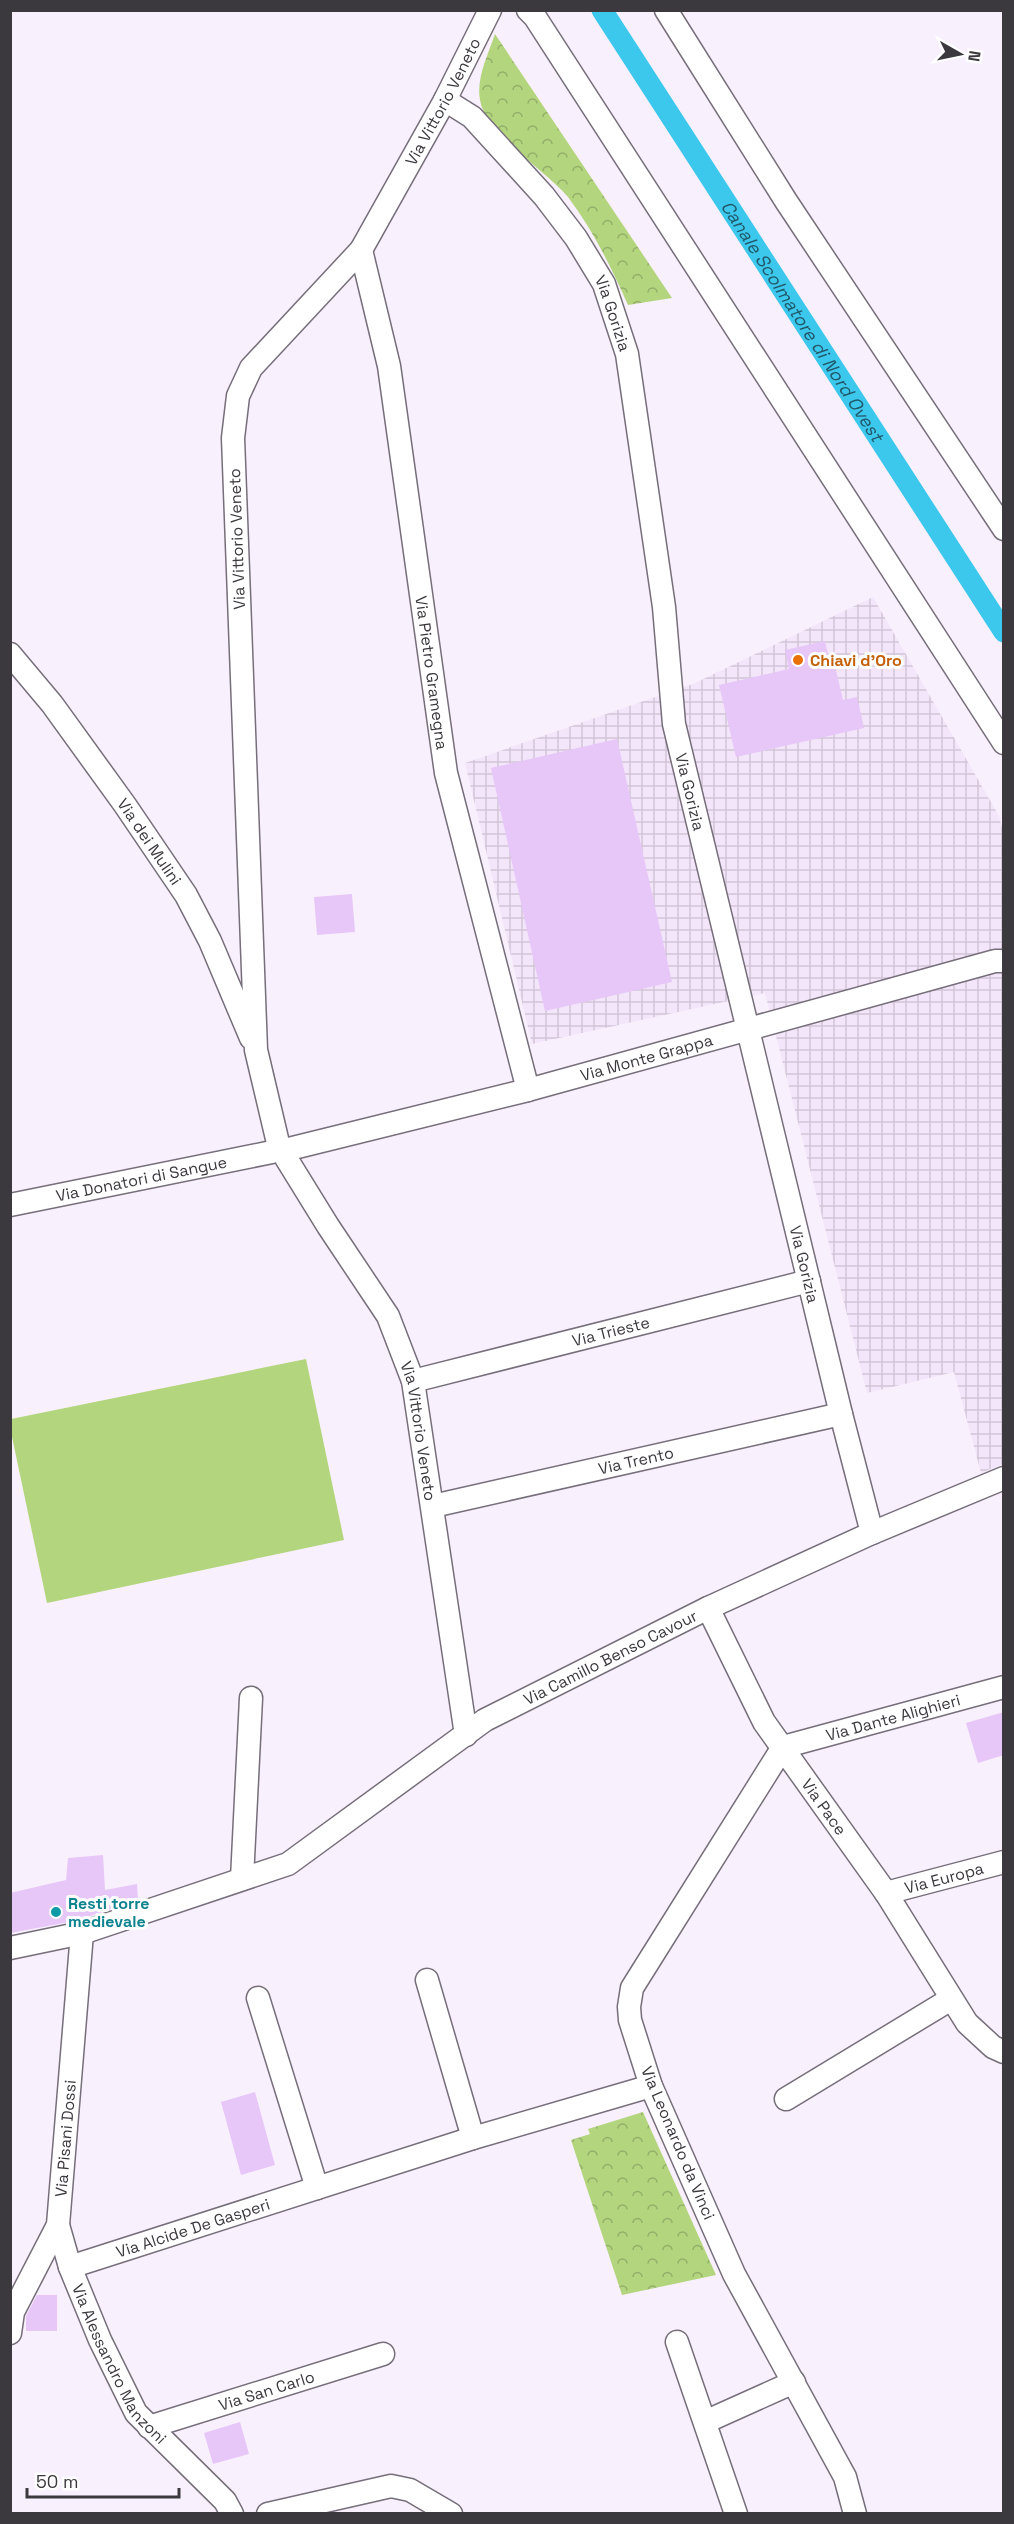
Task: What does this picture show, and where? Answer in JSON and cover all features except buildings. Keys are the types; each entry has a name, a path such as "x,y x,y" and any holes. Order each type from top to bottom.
{"street":[{"name":"Via Vittorio Veneto","path":"466,1736 413,1381 388,1316 281,1150 256,1050 233,438 238,396 251,368 361,250 445,100 490,10"},
{"path":"528,10 535,17 1004,743"},
{"path":"666,10 786,201 1004,529"},
{"name":"Via Gorizia","path":"445,100 472,117 544,196 576,238 604,284 627,354 664,607 674,724 808,1281 872,1533"},
{"name":"Via Pietro Gramegna","path":"361,250 389,366 446,773 528,1090"},
{"name":"Via dei Mulini","path":"10,654 52,704 186,895 210,941 256,1050"},
{"name":"Via Monte Grappa","path":"281,1150 528,1090 995,961 1004,961"},
{"name":"Via Donatori di Sangue","path":"10,1205 281,1150"},
{"name":"Via Trieste","path":"413,1381 808,1281"},
{"name":"Via Trento","path":"433,1506 841,1414"},
{"name":"Via Camillo Benso Cavour","path":"10,1948 82,1933 288,1864 485,1720 708,1608 872,1533 1004,1478"},
{"name":"Via Pace","path":"708,1608 764,1722 886,1893 967,2023 993,2047 1004,2052"},
{"name":"Via Dante Alighieri","path":"783,1747 1004,1687"},
{"path":"242,1879 251,1698"},
{"name":"Via Leonardo da Vinci","path":"783,1747 632,1988 629,2007 630,2020 651,2086 734,2274 845,2478 855,2514"},
{"name":"Via Europa","path":"886,1893 1004,1862"},
{"name":"Via Pisani Dossi","path":"10,2333 13,2312 57,2225 82,1933"},
{"path":"427,1980 473,2138"},
{"path":"258,1998 317,2188"},
{"path":"786,2099 951,1999"},
{"name":"Via Alcide De Gasperi","path":"70,2267 473,2138 651,2086"},
{"name":"Via Alessandro Manzoni","path":"57,2225 70,2267 120,2384 136,2413 225,2501 232,2514"},
{"path":"677,2342 736,2514"},
{"name":"Via San Carlo","path":"149,2427 383,2354"},
{"path":"705,2422 794,2382"},
{"path":"268,2514 391,2486 410,2490 451,2514"}],"shaded area":[{"path":"873,597 999,816 1003,832 1003,1464 981,1473 954,1372 867,1393 765,993 532,1044 465,763 693,684"}],"green space":[{"path":"495,34 672,298 628,305 586,222 568,197 504,138 484,113 480,100 480,83 483,67"},
{"path":"306,1359 344,1540 47,1603 11,1432 11,1419"},
{"path":"643,2112 716,2275 622,2295 571,2140 590,2134 588,2129"}],"waterway":[{"name":"Canale Scolmatore di Nord Ovest","path":"602,10 1004,632"}],"place":[{"name":"Chiavi d'Oro","path":"798,660"},
{"name":"Resti torre medievale","path":"56,1912"}]}
